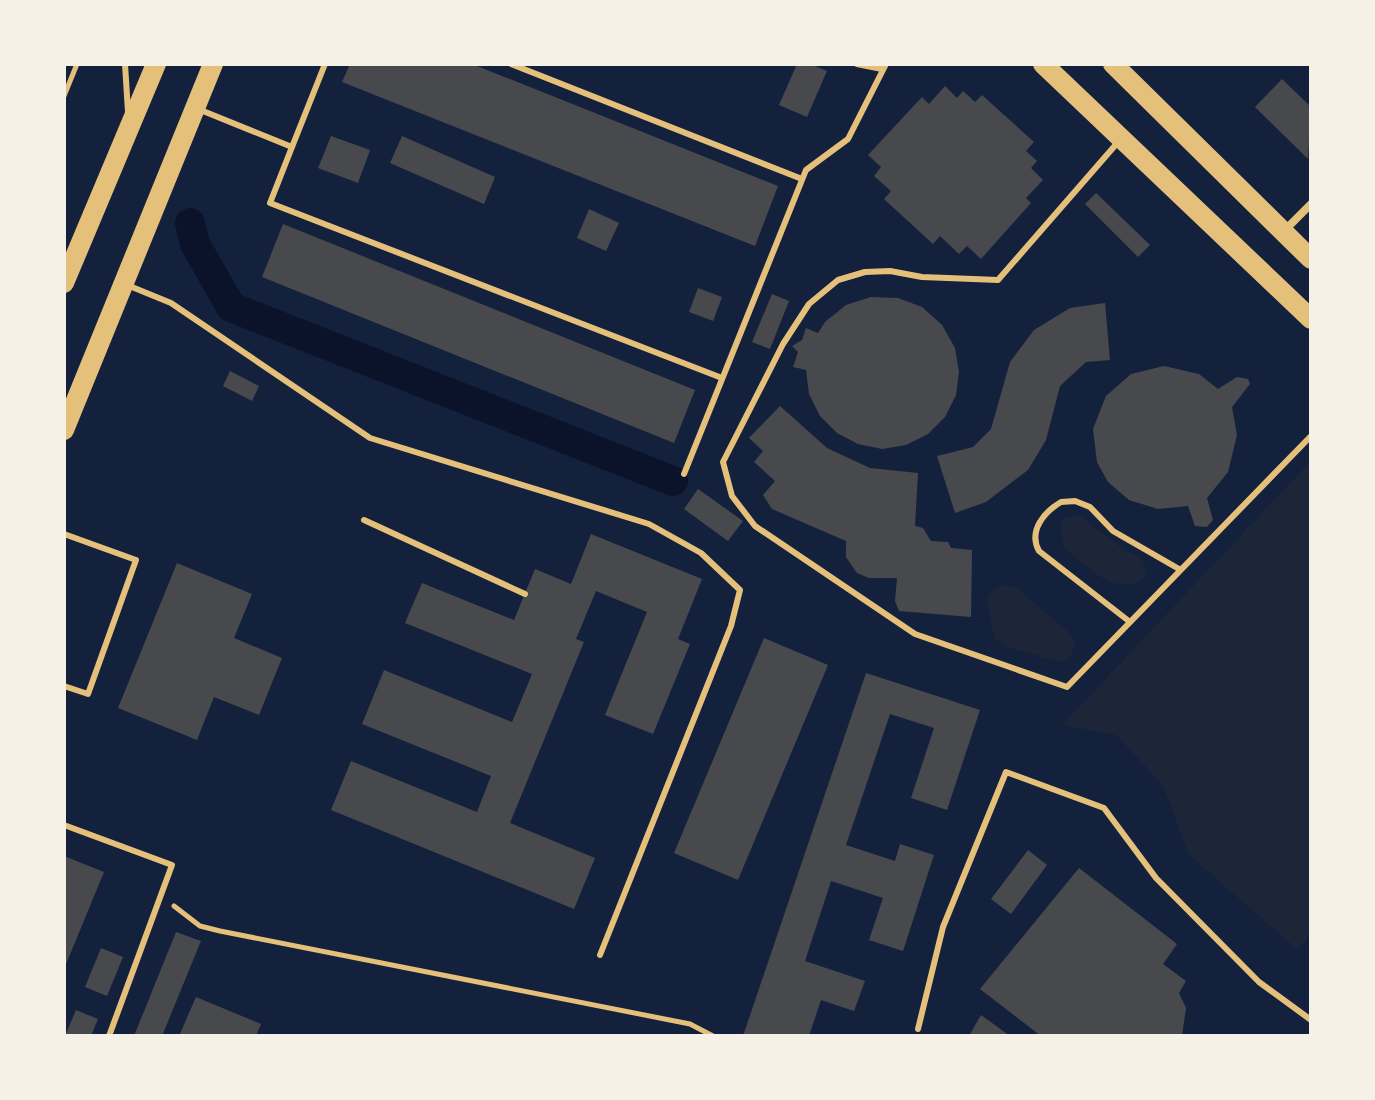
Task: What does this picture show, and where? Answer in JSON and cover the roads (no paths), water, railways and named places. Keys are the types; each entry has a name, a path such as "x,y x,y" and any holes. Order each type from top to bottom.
{"main road":[{"path":"64,283 156,64"},
{"path":"64,430 213,64"},
{"path":"1043,64 1311,319"},
{"path":"1113,64 1311,259"}],"street":[{"path":"1282,232 1311,204"}],"lane":[{"path":"125,64 130,131"},
{"path":"325,64 270,203 722,378"},
{"path":"511,64 802,179"},
{"path":"684,474 806,170 848,139 884,66 857,64"},
{"path":"195,108 292,147"},
{"path":"1121,139 998,280 922,277 890,271 865,272 838,280 809,304 783,344 723,462 732,496 755,526 915,634 1067,687 1311,436"},
{"path":"123,283 171,303 370,438 649,524 701,553 740,590 731,626 600,955"},
{"path":"1130,622 1039,551 1035,533 1046,513 1061,502 1082,503 1113,531 1179,569"},
{"path":"364,520 525,594"},
{"path":"64,534 136,560 88,694 64,686"},
{"path":"918,1029 943,927 1006,772 1104,808 1156,878 1259,982 1311,1020"},
{"path":"64,825 172,865 109,1036"}],"waterway":[{"path":"190,223 195,244 231,307 673,481"}]}
